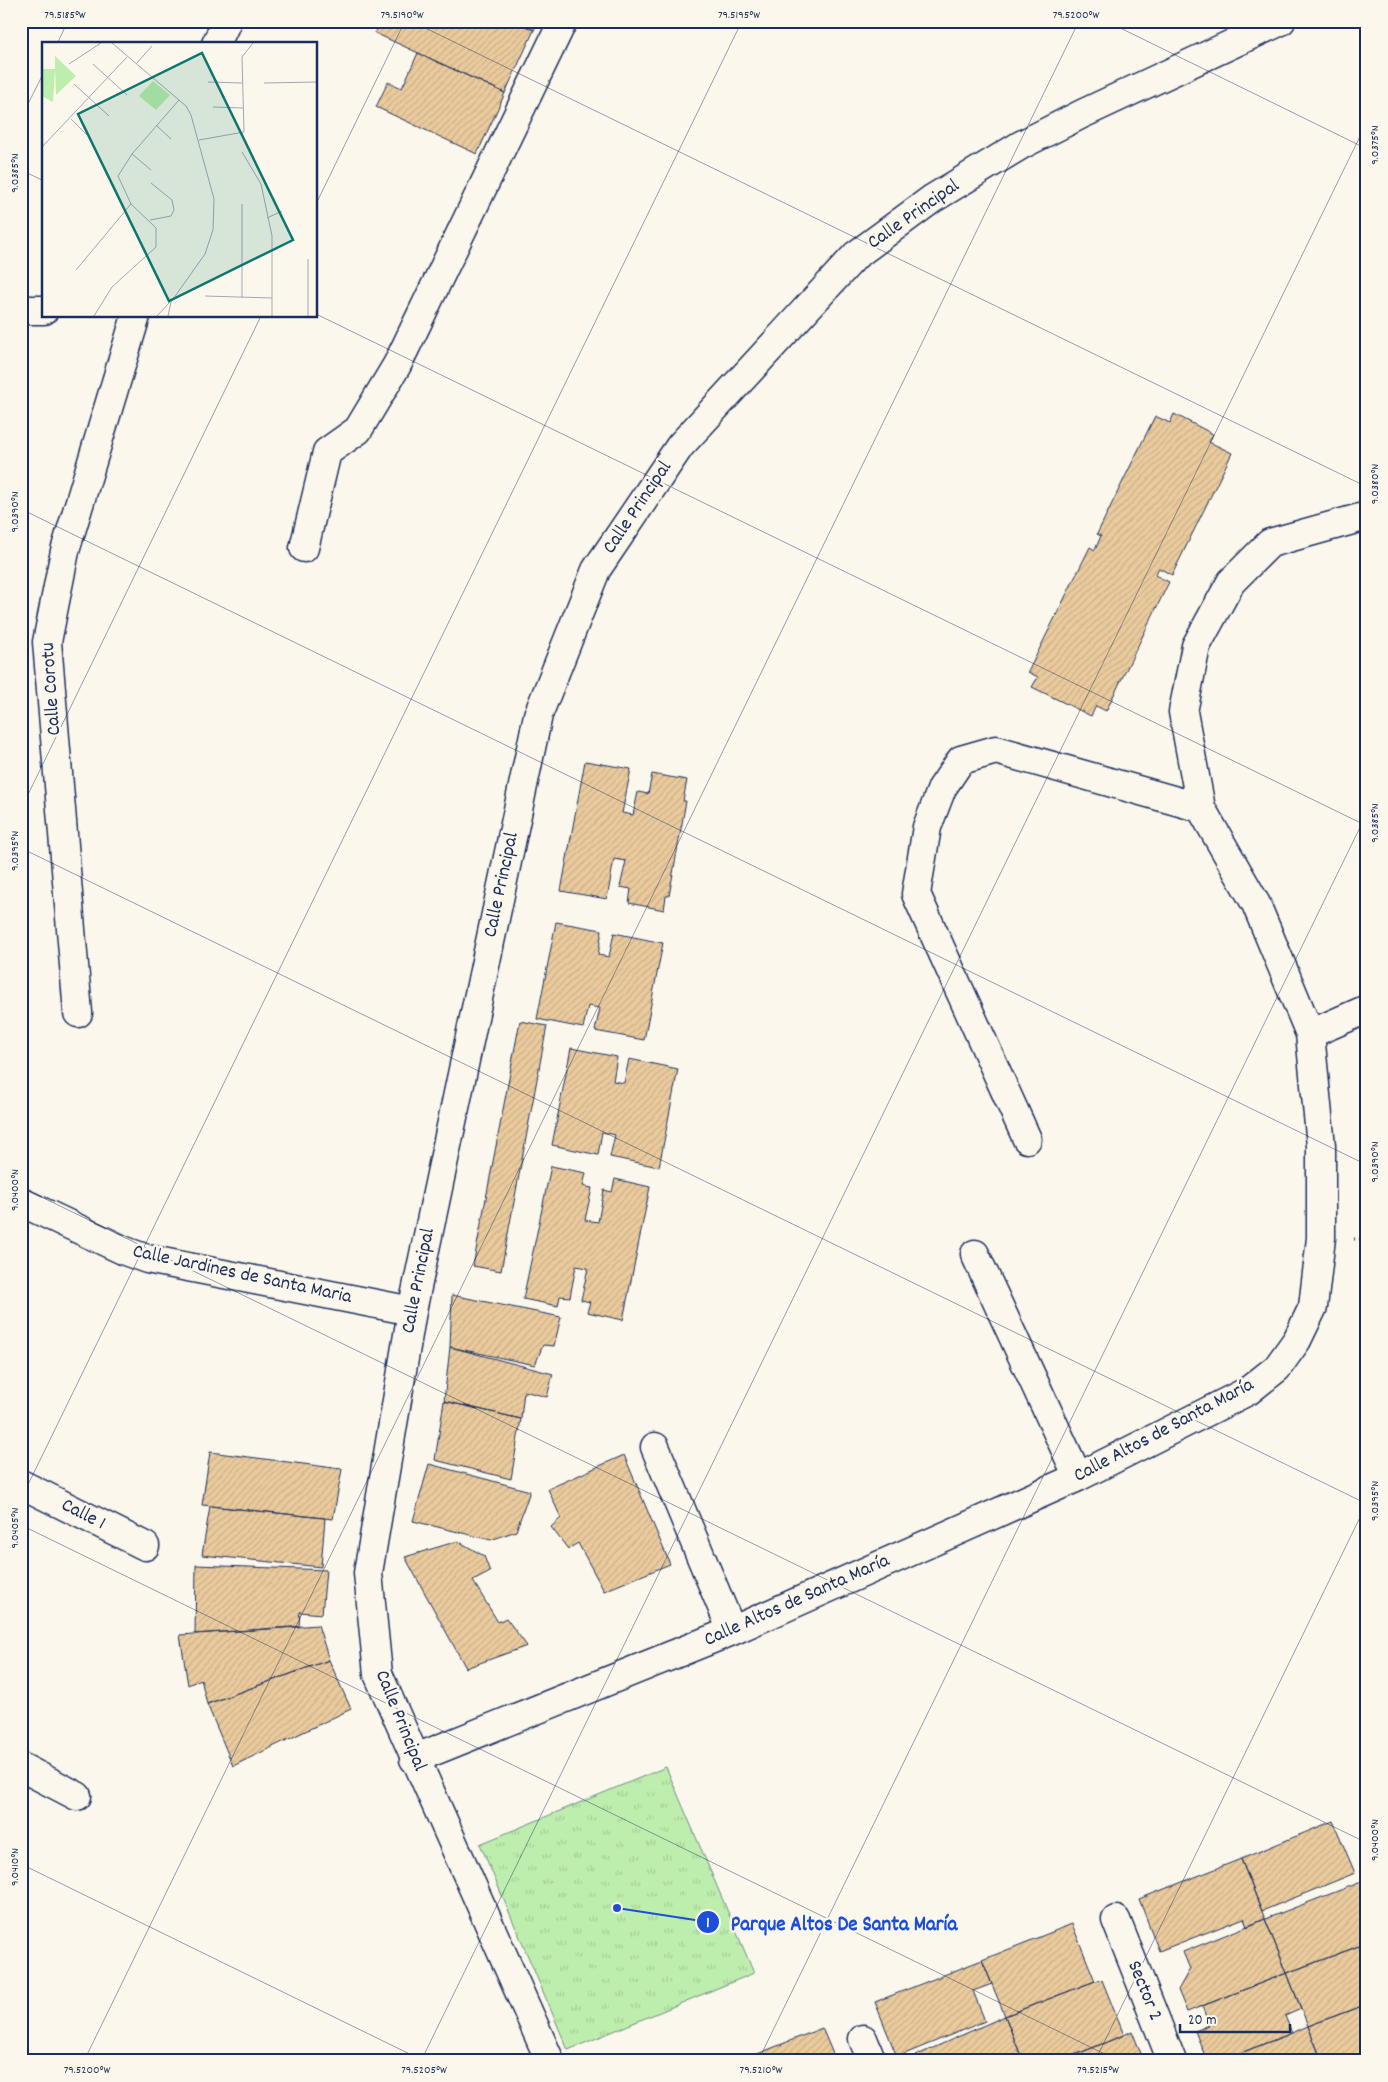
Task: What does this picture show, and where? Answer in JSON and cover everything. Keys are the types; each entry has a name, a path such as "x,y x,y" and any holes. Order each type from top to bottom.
{"street":[{"path":"217,42 227,21"},
{"path":"304,548 327,452 358,430 397,365 563,21"},
{"name":"Calle Principal","path":"550,2061 414,1759 378,1674 368,1573 412,1311 538,715 596,570 680,446 856,255 932,199 1021,144 1281,21"},
{"path":"21,310 42,310"},
{"name":"Calle Corotu","path":"78,1013 47,642 65,551 135,318"},
{"name":"Calle Altos de Santa María","path":"414,1759 732,1631 1078,1477 1248,1391 1277,1368 1298,1340 1314,1307 1321,1238 1321,1146 1310,1034 1256,904 1201,808 1183,712 1196,646 1231,582 1270,543 1367,516"},
{"path":"1027,1139 916,894 927,827 942,788 961,760 996,750 1201,808"},
{"path":"1310,1034 1367,1008"},
{"name":"Calle Jardines de Santa Maria","path":"21,1202 125,1251 147,1259 412,1311"},
{"path":"975,1254 1078,1477"},
{"path":"655,1448 732,1631"},
{"name":"Calle 1","path":"21,1484 144,1546"},
{"path":"21,1767 77,1796"},
{"name":"Sector 2","path":"1116,1920 1172,2061"}],"green space":[{"path":"666,1767 754,1973 568,2050 480,1844"}],"building":[{"path":"381,21 515,21 534,30 505,93 375,33"},
{"path":"515,21 539,21 534,30"},
{"path":"418,53 505,93 477,154 376,107 388,82 402,88"},
{"path":"1174,414 1213,434 1209,442 1232,453 1172,575 1159,568 1155,575 1169,582 1106,711 1096,706 1091,716 1032,687 1038,677 1028,672 1090,547 1095,550 1101,536 1097,534 1155,416 1170,423"},
{"path":"585,761 631,769 622,813 633,815 638,792 648,794 652,774 687,780 683,801 686,801 669,896 666,896 664,910 629,903 631,889 620,887 626,861 614,859 607,899 561,891"},
{"path":"556,922 602,930 598,955 609,957 614,933 663,943 644,1040 595,1031 600,1008 588,1006 583,1028 537,1019"},
{"path":"520,1021 547,1026 501,1271 473,1266"},
{"path":"571,1048 617,1057 613,1081 624,1083 629,1059 678,1069 659,1167 610,1157 615,1135 602,1132 598,1155 552,1145"},
{"path":"551,1166 586,1173 583,1186 592,1188 585,1220 598,1222 604,1190 612,1192 615,1179 650,1187 623,1320 587,1312 590,1302 581,1300 588,1268 576,1266 570,1297 560,1296 558,1306 523,1299"},
{"path":"452,1295 561,1317 554,1346 543,1345 535,1365 450,1347"},
{"path":"450,1347 553,1374 547,1397 524,1391 521,1419 444,1401"},
{"path":"444,1401 521,1419 511,1479 435,1460"},
{"path":"210,1452 342,1469 333,1519 202,1505"},
{"path":"624,1455 670,1564 604,1591 578,1543 568,1549 551,1527 561,1518 548,1489"},
{"path":"429,1464 530,1491 516,1531 491,1540 413,1521"},
{"path":"210,1506 325,1518 321,1567 202,1555"},
{"path":"458,1541 484,1556 490,1572 473,1581 498,1622 506,1618 527,1646 466,1668 405,1557"},
{"path":"196,1565 326,1570 322,1614 300,1612 299,1627 195,1634"},
{"path":"318,1625 329,1660 207,1704 201,1679 188,1685 180,1635"},
{"path":"329,1660 351,1709 233,1766 207,1704"},
{"path":"1333,1821 1355,1873 1262,1911 1241,1859"},
{"path":"1241,1859 1265,1919 1247,1927 1244,1918 1159,1951 1139,1899"},
{"path":"1364,1881 1367,1888 1367,1943 1287,1973 1265,1919"},
{"path":"1265,1919 1287,1973 1187,2012 1178,1990 1190,1969 1183,1952"},
{"path":"1072,1924 1095,1981 1005,2016 982,1960"},
{"path":"1367,1943 1367,2004 1308,2026 1287,1973"},
{"path":"982,1960 992,1984 973,1991 985,2021 897,2057 875,2002"},
{"path":"1287,1973 1301,2009 1285,2016 1292,2033 1220,2061 1207,2061 1195,2031 1209,2025 1202,2006"},
{"path":"1102,1980 1124,2035 1060,2061 1023,2061 1005,2016"},
{"path":"1367,2004 1367,2061 1322,2061 1308,2026"},
{"path":"1005,2016 1023,2061 917,2061 915,2056"},
{"path":"1308,2026 1322,2061 1220,2061 1292,2033"},
{"path":"822,2028 836,2061 740,2061"},
{"path":"1132,2031 1144,2061 1060,2061 1124,2035"}],"place":[{"name":"Parque Altos De Santa María","path":"617,1908"}]}
